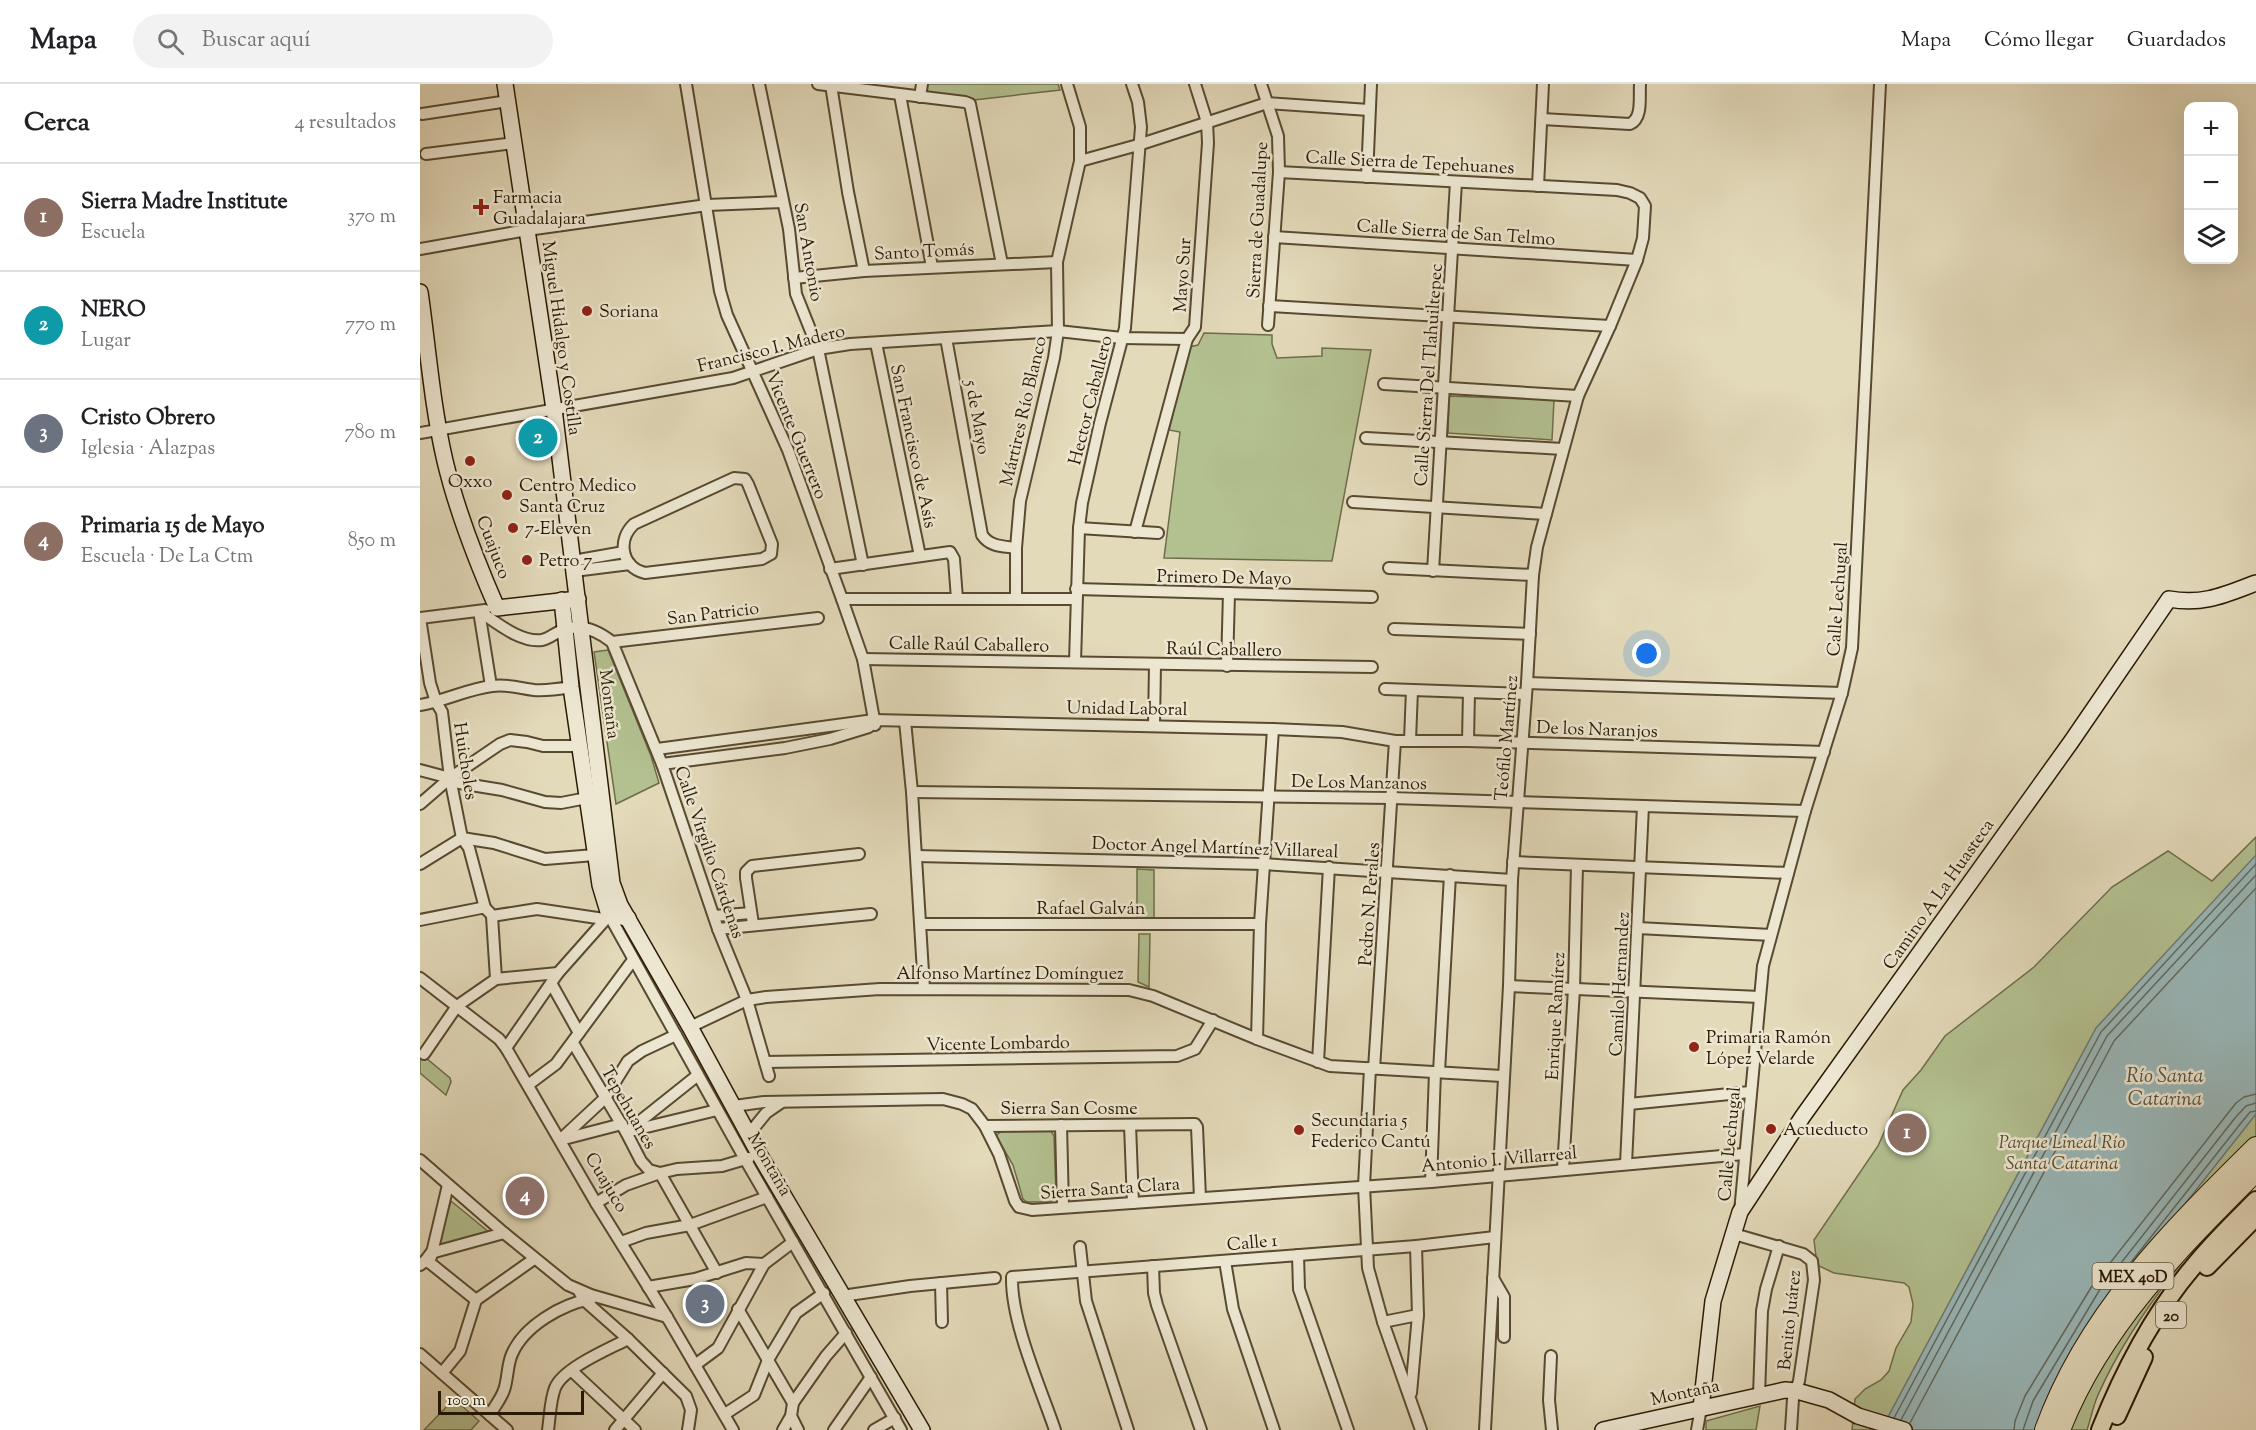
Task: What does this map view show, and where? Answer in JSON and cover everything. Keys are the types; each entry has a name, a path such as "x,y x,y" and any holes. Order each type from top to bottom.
{"highway":[{"name":"MEX 40D","path":"2045,1430 2056,1399 2091,1333 2130,1280 2169,1235 2256,1148"},
{"name":"MEX 40D","path":"2060,1430 2097,1355 2112,1332 2147,1286 2185,1243 2256,1172"}],"main road":[{"name":"Miguel Hidalgo y Costilla","path":"505,84 554,409 578,599"},
{"name":"Cuajuco","path":"420,292 438,429 452,487 474,554 497,609"},
{"name":"Camino A La Huasteca","path":"1740,1212 1803,1116 2068,747 2169,599 2188,602 2202,601 2256,583"},
{"path":"497,609 578,599"},
{"name":"Montaña","path":"578,599 615,914"},
{"name":"Montaña","path":"562,600 571,682 600,885 615,914 690,1027 750,1134 819,1271 842,1296 922,1430"},
{"path":"571,682 586,675"},
{"name":"20","path":"2100,1430 2118,1385 2139,1344 2171,1294 2222,1234 2256,1200"},
{"path":"1701,1408 1713,1300 1740,1212"},
{"name":"20","path":"2110,1430 2144,1358 2182,1298 2201,1273 2256,1217"},
{"name":"Montaña","path":"1603,1430 1620,1428 1775,1391 1829,1400 1856,1418"},
{"path":"1856,1418 1883,1430"},
{"path":"1856,1418 1904,1430"}],"street":[{"name":"Vicente Guerrero","path":"686,84 720,291 727,315 788,450 863,659 877,722"},
{"name":"San Antonio","path":"759,84 783,202 800,308 818,349 863,565"},
{"path":"818,84 964,102 970,105 1002,264"},
{"path":"921,97 922,84"},
{"name":"Mártires Río Blanco","path":"1016,599 1016,548 1023,488 1048,391 1058,331 1058,262 1080,160 1080,127 1067,84"},
{"name":"Hector Caballero","path":"1075,662 1078,528 1084,491 1125,328 1140,115 1132,84"},
{"name":"Mayo Sur","path":"1135,532 1187,339 1194,327 1208,143 1207,122 1195,84"},
{"name":"Sierra de Guadalupe","path":"1261,84 1278,136 1279,172 1268,325"},
{"path":"1367,177 1371,84"},
{"path":"1538,186 1544,84"},
{"path":"1542,119 1630,124 1635,122 1638,116 1640,84"},
{"name":"Calle Lechugal","path":"1740,1212 1763,966 1804,812 1842,693 1852,648 1880,84"},
{"path":"831,85 848,192 864,271"},
{"path":"900,95 932,267"},
{"path":"422,114 508,101"},
{"path":"1080,160 1138,145 1267,103 1370,110"},
{"path":"426,154 514,143"},
{"name":"Calle Sierra de Tepehuanes","path":"1279,172 1617,190 1630,193 1640,198 1645,206 1646,218 1637,260"},
{"name":"Calle Sierra Del Tlahuiltepec","path":"1433,571 1456,182"},
{"path":"420,249 527,230 707,205 783,202"},
{"name":"Calle Sierra de San Telmo","path":"1274,237 1637,260"},
{"name":"Teófilo Martínez","path":"1485,1430 1502,1076 1509,987 1513,862 1533,575 1537,547 1578,396 1637,260"},
{"name":"Santo Tomás","path":"794,278 864,271 1058,262"},
{"path":"1269,306 1610,326"},
{"name":"Francisco I. Madero","path":"420,433 733,378 818,349 850,344 1058,331 1122,338 1187,339"},
{"name":"5 de Mayo","path":"946,338 982,535 994,545 1016,548"},
{"name":"San Francisco de Asís","path":"876,343 920,556"},
{"path":"1384,384 1578,396"},
{"path":"1366,438 1563,449"},
{"path":"734,478 745,479 748,484 772,544 771,554 762,559 645,573 630,564 624,552 624,539 629,528 734,478"},
{"path":"1353,502 1546,514"},
{"path":"1078,528 1158,533"},
{"path":"574,566 624,552"},
{"path":"830,569 944,552 952,555 957,599"},
{"path":"574,566 630,564"},
{"path":"1389,568 1533,575"},
{"path":"1227,666 1229,593"},
{"name":"Primero De Mayo","path":"842,599 1016,599 1076,594 1229,593 1372,597"},
{"path":"420,618 497,609"},
{"path":"478,611 513,633 527,638 543,640 565,629 581,628 593,630 612,642"},
{"path":"478,611 491,686"},
{"name":"Huicholes","path":"420,618 430,683 442,712 450,778 462,838 469,848 489,912 496,979"},
{"name":"San Patricio","path":"612,642 818,618"},
{"path":"1394,629 1530,634"},
{"name":"Calle Virgilio Cárdenas","path":"612,642 657,749 718,929 747,1000 769,1076"},
{"name":"Calle Raúl Caballero","path":"863,659 1075,662"},
{"name":"Raúl Caballero","path":"1075,662 1372,667"},
{"path":"1154,725 1155,664"},
{"path":"420,705 436,702 457,693 491,686 515,685 534,690 571,682"},
{"path":"1385,689 1469,692 1526,688 1842,693"},
{"path":"1410,740 1412,690"},
{"path":"1468,741 1469,692"},
{"path":"905,721 912,792 924,989"},
{"name":"Unidad Laboral","path":"657,749 877,722 905,721 1273,729 1342,732 1369,737"},
{"name":"Unidad Laboral","path":"662,764 785,748 830,739 877,722"},
{"path":"1257,1039 1263,864 1273,729"},
{"name":"De los Naranjos","path":"1369,737 1395,741 1468,741 1824,752"},
{"path":"420,804 450,778 500,744 510,741 555,747 580,746"},
{"name":"Pedro N. Perales","path":"1395,741 1388,871 1364,1186 1366,1249 1371,1281 1383,1322 1421,1430"},
{"path":"420,770 450,778 459,783 502,790 545,802 561,803 587,798"},
{"name":"De Los Manzanos","path":"912,792 1392,798 1804,812"},
{"name":"Camilo Hernandez","path":"1626,1164 1643,806"},
{"path":"420,864 462,838 494,843 545,859 595,855"},
{"path":"752,918 746,878 746,872 752,866 859,854"},
{"name":"Doctor Angel Martínez Villareal","path":"916,856 1263,864 1512,880"},
{"path":"1513,862 1788,873"},
{"name":"Enrique Ramírez","path":"1563,1169 1574,989 1577,865"},
{"path":"1318,1062 1329,867"},
{"path":"1431,1182 1450,875"},
{"path":"420,920 537,909 615,914"},
{"path":"506,1048 558,973 615,914"},
{"name":"Montaña","path":"615,914 633,960 793,1242 819,1271 824,1293 901,1430"},
{"path":"714,916 752,918 871,914"},
{"path":"718,929 752,918"},
{"name":"Rafael Galván","path":"921,924 1260,924"},
{"path":"1638,928 1771,934"},
{"path":"528,1085 556,1064 621,980 633,960"},
{"path":"424,1054 457,1006 496,979 558,973"},
{"name":"Cuajuco","path":"421,979 506,1048 596,1203 667,1317 733,1430"},
{"name":"Tepehuanes","path":"551,983 605,1098 641,1161 649,1170 660,1173 717,1272"},
{"path":"1509,987 1760,997"},
{"name":"Alfonso Martínez Domínguez","path":"690,1027 747,1000 869,990 1129,990 1153,996 1318,1062 1346,1068 1502,1076"},
{"name":"Vicente Lombardo","path":"765,1062 1177,1056 1194,1048 1214,1020"},
{"path":"560,1140 605,1098 628,1061 642,1051 676,1035"},
{"path":"624,1128 698,1075"},
{"path":"1629,1104 1750,1092"},
{"name":"Sierra San Cosme","path":"734,1106 782,1101 943,1099 972,1109 985,1126 1194,1124 1197,1127 1200,1198"},
{"path":"750,1134 766,1113 782,1101"},
{"path":"560,1140 717,1110"},
{"path":"1061,1125 1063,1207"},
{"path":"1130,1125 1133,1203"},
{"name":"Sierra Santa Clara","path":"985,1126 1003,1163 1019,1207 1032,1210 1256,1194"},
{"path":"596,1203 626,1185 660,1173 677,1168 722,1166 759,1154"},
{"name":"Antonio I. Villarreal","path":"1256,1194 1431,1182 1744,1154"},
{"path":"420,1160 534,1259 582,1295 663,1373 689,1402 690,1429"},
{"path":"427,1260 448,1185"},
{"path":"621,1242 646,1233 690,1225 767,1197"},
{"path":"427,1260 504,1233"},
{"name":"Benito Juárez","path":"1734,1234 1809,1257 1814,1269 1791,1430"},
{"name":"Calle 1","path":"1055,1430 1016,1316 1011,1294 1012,1277 1416,1246 1495,1237"},
{"path":"695,1365 718,1348 764,1264 793,1242"},
{"path":"1411,1399 1418,1315 1416,1246"},
{"path":"1759,1395 1762,1311 1779,1246"},
{"path":"1080,1247 1086,1302 1128,1430"},
{"path":"1298,1255 1299,1289 1348,1430"},
{"path":"442,1373 460,1351 476,1300 534,1259"},
{"path":"427,1260 476,1300"},
{"path":"1226,1261 1233,1309 1274,1430"},
{"path":"648,1287 695,1279 746,1263 764,1264"},
{"path":"1153,1266 1157,1305 1201,1430"},
{"path":"842,1296 869,1291 995,1278"},
{"path":"1493,1278 1504,1297 1504,1337"},
{"path":"941,1283 942,1322"},
{"path":"725,1414 754,1395 768,1360 796,1313 824,1293"},
{"path":"490,1415 504,1390 513,1353 521,1339 543,1319 582,1295 600,1297 667,1317"},
{"path":"738,1309 793,1403"},
{"path":"1383,1322 1418,1315"},
{"path":"783,1430 791,1416 793,1403 826,1356 846,1333"},
{"path":"548,1430 555,1389 561,1379 628,1339"},
{"path":"420,1354 507,1430"},
{"path":"1551,1356 1549,1400 1552,1430"},
{"path":"572,1371 635,1430"},
{"path":"615,1430 663,1373"},
{"path":"834,1430 871,1377"},
{"path":"1697,1430 1701,1408"},
{"path":"791,1416 798,1430"},
{"path":"874,1430 895,1418"}],"green space":[{"path":"928,84 1058,84 1060,90 974,100 926,94"},
{"path":"1204,333 1272,335 1272,344 1277,358 1322,356 1322,348 1371,350 1332,561 1164,558 1180,432 1169,430 1189,347 1198,345"},
{"path":"1449,396 1554,400 1552,440 1448,433"},
{"path":"608,650 651,756 659,783 616,804 594,652"},
{"name":"Parque Lineal Río Santa Catarina","path":"2256,837 2256,1179 2189,1254 2148,1308 2112,1366 2096,1399 2087,1430 1852,1430 1855,1399 1865,1389 1881,1380 1889,1371 1896,1348 1911,1322 1913,1304 1909,1287 1904,1283 1834,1273 1817,1265 1814,1240 1878,1146 1903,1090 1921,1070 1945,1036 2034,967 2112,887 2168,851 2212,881"},
{"path":"1137,869 1154,870 1154,919 1137,919"},
{"path":"1139,934 1150,934 1149,987 1138,982"},
{"path":"420,1053 450,1078 451,1082 446,1095 420,1073"},
{"path":"1001,1131 1051,1131 1054,1136 1056,1195 1051,1202 1027,1202 1023,1199 1013,1165 996,1136"},
{"path":"451,1201 490,1233 442,1249 439,1243"},
{"path":"454,1399 479,1421 471,1430 424,1430"},
{"path":"1760,1406 1756,1430 1706,1430 1706,1421"}],"water":[{"name":"Río Santa Catarina","path":"2256,855 2256,1114 2110,1299 2036,1430 1881,1430 2096,1028"}],"place":[{"name":"Farmacia Guadalajara","path":"481,207"},
{"name":"Soriana","path":"587,311"},
{"name":"NERO","path":"538,438"},
{"name":"Oxxo","path":"470,461"},
{"name":"Centro Medico Santa Cruz","path":"507,495"},
{"name":"7-Eleven","path":"513,528"},
{"name":"Petro 7","path":"527,560"},
{"name":"Primaria Ramón López Velarde","path":"1694,1047"},
{"name":"Acueducto","path":"1771,1129"},
{"name":"Secundaria 5 Federico Cantú","path":"1299,1130"},
{"name":"Sierra Madre Institute","path":"1907,1133"},
{"name":"Primaria 15 de Mayo","path":"525,1196"},
{"name":"Cristo Obrero","path":"705,1304"}]}
